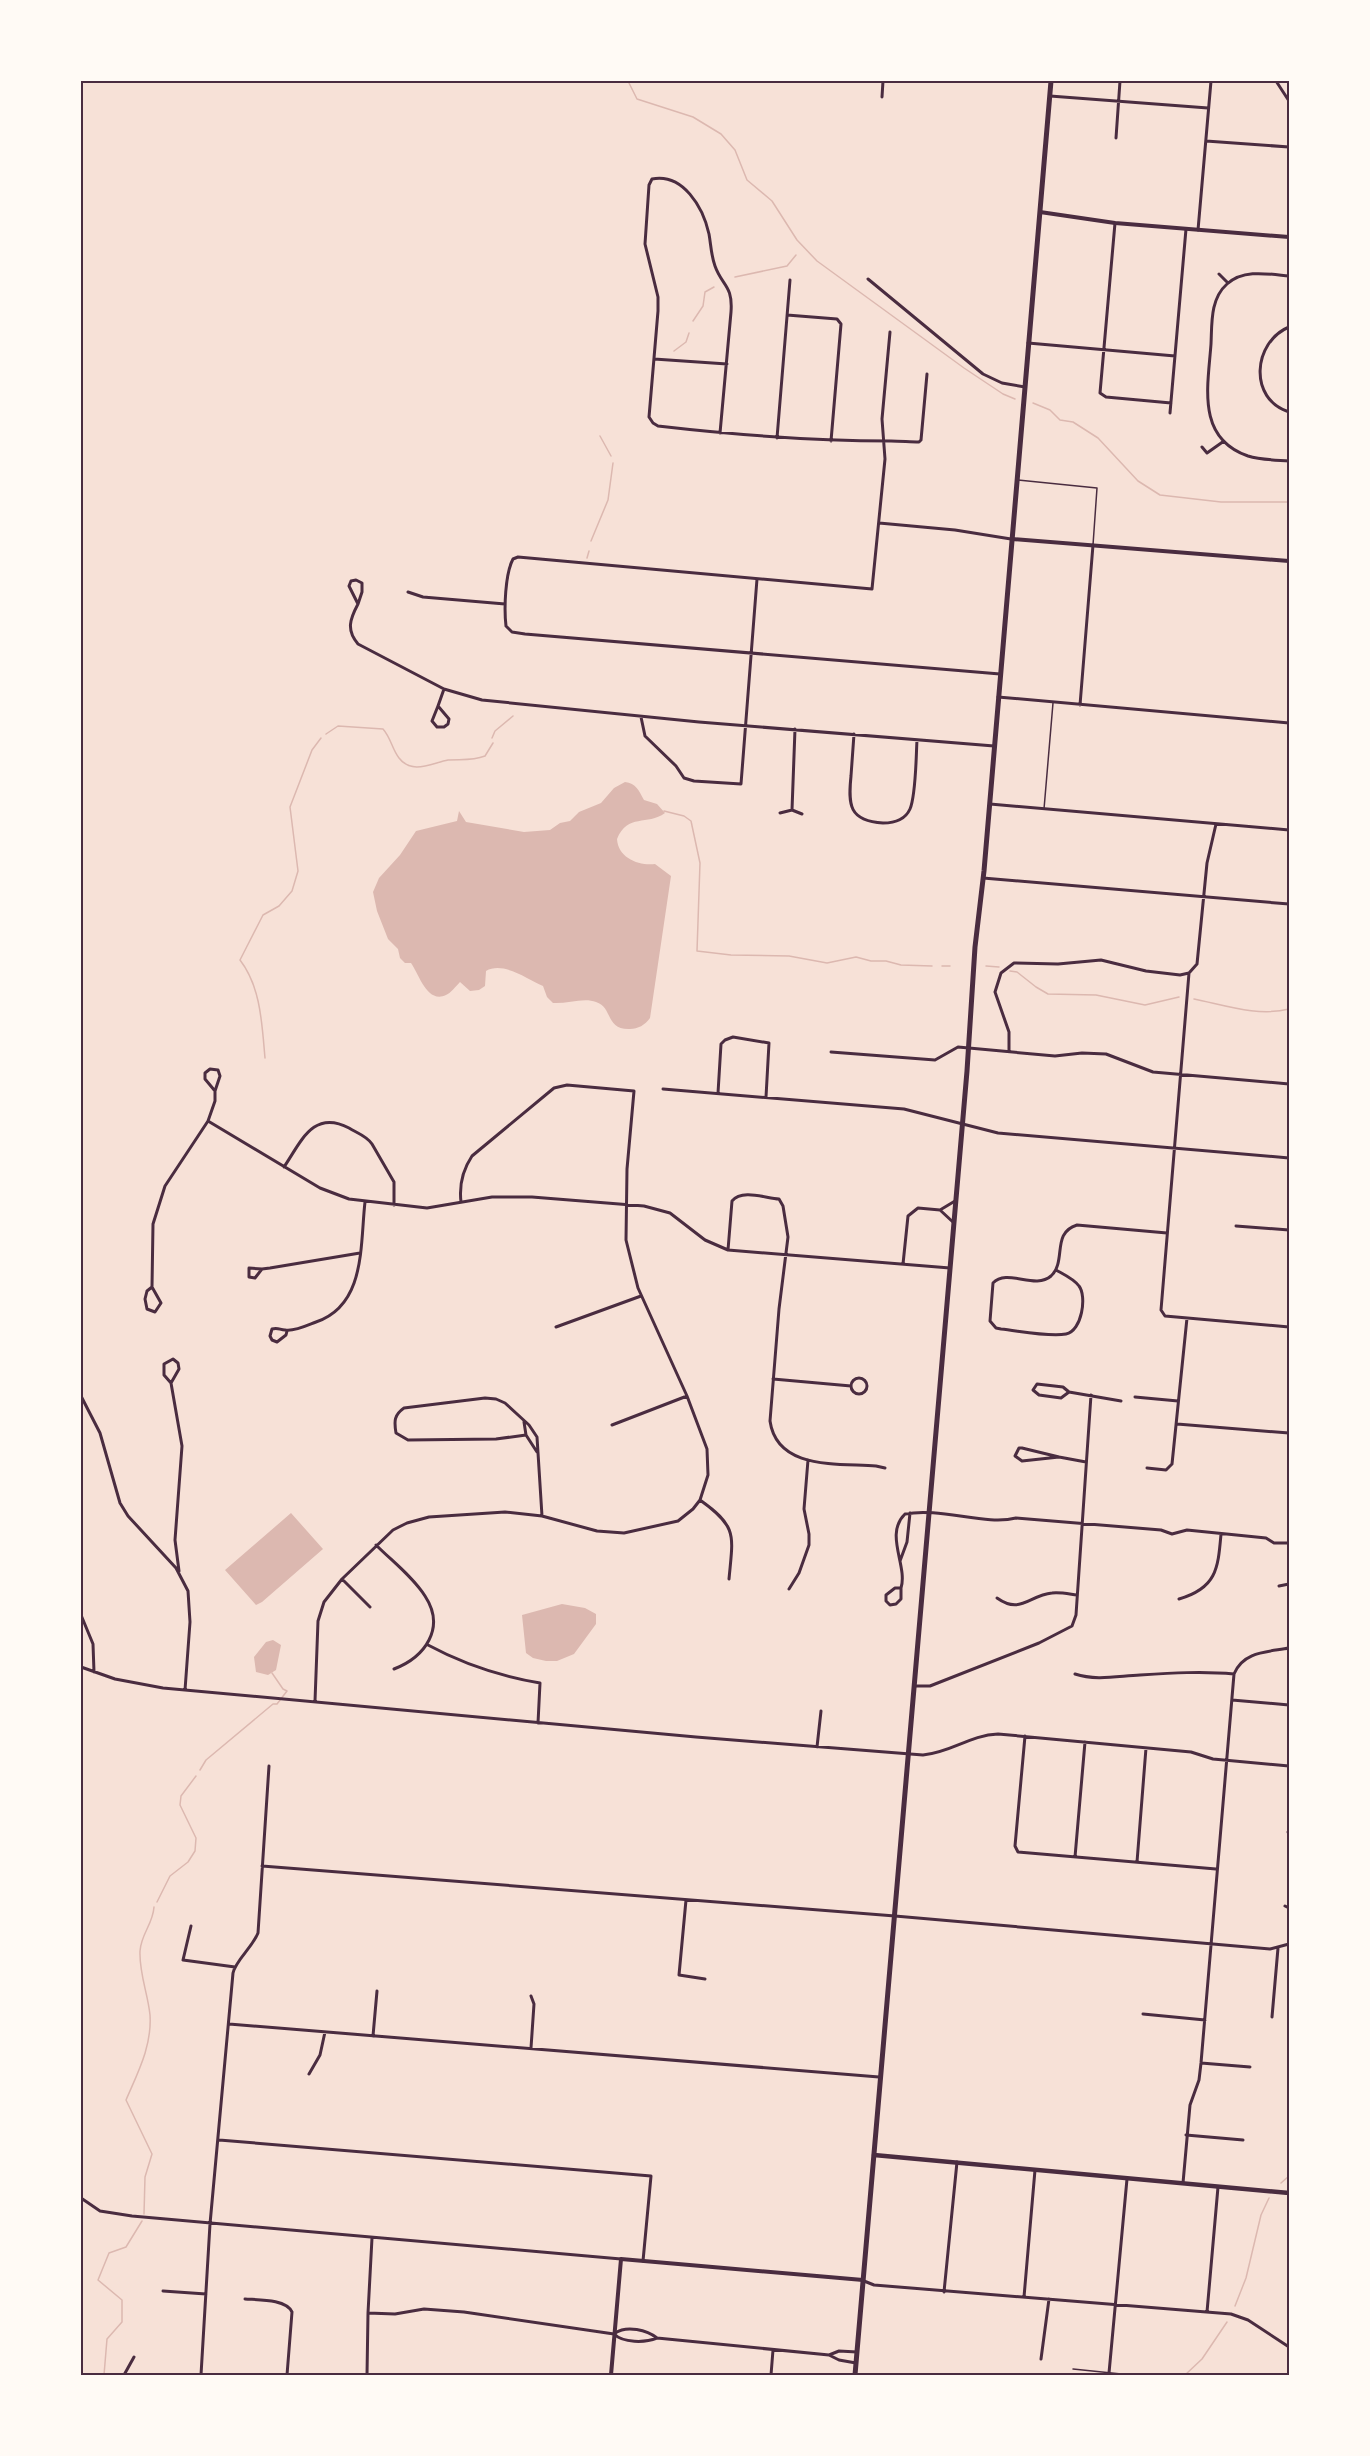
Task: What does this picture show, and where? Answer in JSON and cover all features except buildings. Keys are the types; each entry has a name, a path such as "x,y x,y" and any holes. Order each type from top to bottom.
{"main road":[{"path":"855,2375 963,1124 975,947 990,804 1051,81"},
{"path":"874,2155 1289,2193"}],"street":[{"path":"882,97 883,81"},
{"path":"1116,138 1120,81"},
{"path":"1198,230 1211,81"},
{"path":"1276,81 1289,101"},
{"path":"1050,96 1208,108"},
{"path":"1206,141 1289,147"},
{"path":"720,433 731,293 715,268 704,215 691,195 672,180 662,177 652,179 649,185 644,230 645,244 658,297 649,417 652,423 720,433 777,438 883,442 921,440 927,374"},
{"path":"1040,212 1115,223 1289,237"},
{"path":"1115,223 1100,392 1102,396 1171,402"},
{"path":"1170,413 1186,229"},
{"path":"1219,274 1228,283"},
{"path":"1289,276 1247,274 1228,283 1217,297 1214,308 1206,401 1211,421 1224,441 1248,456 1289,461"},
{"path":"868,279 983,374 1002,383 1025,387"},
{"path":"777,438 790,280"},
{"path":"787,315 839,320 841,327 831,441"},
{"path":"1289,327 1269,341 1262,356 1259,375 1268,398 1276,406 1289,412"},
{"path":"890,332 882,419 885,459 872,590 518,557 513,559 510,566 505,604 508,628 512,632 525,634 1000,674"},
{"path":"1028,343 1175,356"},
{"path":"654,359 727,364"},
{"path":"1202,447 1208,453 1224,441"},
{"path":"879,523 955,530 990,537 1289,561"},
{"path":"1080,705 1093,545"},
{"path":"641,717 645,736 684,777 694,781 741,784 757,579"},
{"path":"358,604 348,586 354,580 362,583 362,592 358,604 350,624 353,639 358,644 464,696 496,702 641,717 994,746"},
{"path":"408,592 423,597 505,604"},
{"path":"438,706 449,719 444,727 437,727 432,721 444,688"},
{"path":"998,698 1289,723"},
{"path":"792,810 795,729"},
{"path":"854,734 850,805 857,816 870,822 890,823 899,820 910,808 917,740"},
{"path":"990,804 1289,831"},
{"path":"780,813 792,810 802,814"},
{"path":"1009,1052 1009,1032 995,992 1001,973 1014,963 1021,961 1058,964 1101,960 1146,971 1180,975 1189,973 1197,964 1209,849 1216,824"},
{"path":"983,878 1289,904"},
{"path":"1189,973 1161,1310 1165,1316 1289,1327"},
{"path":"718,1093 722,1044 724,1040 733,1037 769,1043 766,1097"},
{"path":"831,1052 935,1060 952,1049 969,1048 1065,1056 1082,1053 1106,1054 1153,1072 1289,1084"},
{"path":"152,1287 147,1291 145,1305 147,1310 155,1312 161,1303 152,1287 153,1224 165,1186 208,1121 215,1101 215,1091 220,1081 216,1069 210,1069 205,1073 205,1078 215,1091"},
{"path":"315,1702 320,1612 331,1591 393,1530 418,1519 505,1512 542,1516 597,1531 624,1533 678,1521 700,1500 708,1475 708,1457 687,1396 641,1296 626,1240 627,1169 634,1091 567,1086 549,1090 472,1156 466,1165 460,1183 460,1202"},
{"path":"663,1089 904,1109 998,1133 1289,1158"},
{"path":"208,1121 334,1194 365,1202 427,1208 492,1197 532,1197 627,1204 659,1208 670,1213 705,1240 728,1250 950,1268"},
{"path":"284,1167 312,1127 328,1122 340,1124 369,1139 394,1182 394,1205"},
{"path":"728,1250 732,1201 741,1194 779,1199 783,1206 787,1230 770,1421 778,1444 794,1456 808,1460 885,1468"},
{"path":"903,1264 908,1216 918,1208 940,1210 956,1200"},
{"path":"287,1331 286,1335 277,1342 270,1336 272,1329 287,1331 327,1318 343,1305 356,1281 365,1202"},
{"path":"940,1210 954,1224"},
{"path":"1236,1226 1289,1230"},
{"path":"1056,1270 1080,1287 1080,1319 1076,1329 1065,1334 996,1328 990,1321 993,1287 997,1279 1040,1281 1051,1276 1056,1270 1061,1239 1070,1227 1167,1233"},
{"path":"262,1269 255,1278 249,1277 249,1268 262,1269 360,1253"},
{"path":"556,1327 641,1296"},
{"path":"1147,1468 1166,1470 1170,1467 1177,1424 1186,1318"},
{"path":"171,1383 179,1369 178,1363 173,1359 164,1364 164,1375 171,1383 182,1446 175,1540 179,1573"},
{"path":"859,1378 866,1382 867,1387 864,1393 859,1394 854,1393 850,1386 855,1379 859,1378"},
{"path":"773,1379 850,1386"},
{"path":"1069,1392 1061,1398 1039,1395 1033,1390 1034,1386 1042,1384 1064,1387 1069,1392 1121,1401"},
{"path":"915,1686 930,1686 1068,1630 1075,1621 1091,1395"},
{"path":"81,1396 100,1434 120,1503 128,1516 179,1573 188,1591 191,1605 184,1690"},
{"path":"612,1425 687,1396"},
{"path":"1135,1397 1178,1401"},
{"path":"526,1435 496,1439 408,1440 396,1433 395,1420 396,1414 404,1408 485,1398 505,1403 537,1437 542,1516"},
{"path":"524,1422 526,1435 538,1453"},
{"path":"1177,1424 1289,1433"},
{"path":"1059,1457 1022,1461 1015,1456 1017,1450 1022,1448 1086,1462"},
{"path":"789,1589 799,1573 809,1545 804,1509 808,1460"},
{"path":"700,1500 720,1514 730,1530 732,1546 729,1579"},
{"path":"901,1588 888,1592 885,1601 893,1605 900,1601 903,1577 896,1553 899,1522 905,1514 910,1513 930,1512 1003,1520 1016,1518 1161,1530 1172,1534 1187,1530 1266,1538 1274,1543 1289,1543"},
{"path":"900,1563 907,1542 910,1513"},
{"path":"1179,1599 1198,1592 1211,1580 1218,1563 1221,1534"},
{"path":"376,1545 425,1595 433,1618 428,1645 414,1660 394,1670"},
{"path":"342,1579 370,1607"},
{"path":"1279,1586 1289,1584"},
{"path":"997,1598 1007,1605 1020,1605 1051,1593 1077,1595"},
{"path":"81,1615 93,1644 94,1672"},
{"path":"428,1645 454,1659 491,1674 540,1683 538,1723"},
{"path":"1183,2183 1190,2105 1199,2080 1201,2063 1234,1674 1236,1667 1246,1658 1289,1648"},
{"path":"81,1667 135,1684 184,1690 817,1747 935,1754 981,1735 1025,1736 1191,1752 1226,1760 1289,1766"},
{"path":"1074,1674 1102,1678 1181,1673 1234,1674"},
{"path":"1232,1700 1289,1705"},
{"path":"817,1747 821,1711"},
{"path":"1025,1736 1015,1846 1017,1852 1216,1869"},
{"path":"1076,1857 1085,1742"},
{"path":"1137,1862 1146,1748"},
{"path":"201,2375 210,2224 235,1967 248,1952 258,1933 269,1766"},
{"path":"262,1866 895,1916 1212,1944 1278,1948 1289,1944"},
{"path":"686,1900 679,1975 705,1979"},
{"path":"191,1926 183,1960 235,1967"},
{"path":"1272,2017 1278,1948"},
{"path":"373,2036 377,1991"},
{"path":"531,1996 534,2004 531,2048"},
{"path":"1143,2014 1205,2020"},
{"path":"229,2024 881,2077"},
{"path":"309,2074 320,2055 325,2032"},
{"path":"1201,2063 1250,2067"},
{"path":"1186,2135 1243,2139"},
{"path":"219,2140 651,2176 643,2261"},
{"path":"944,2292 957,2162"},
{"path":"1024,2297 1035,2168"},
{"path":"1109,2373 1127,2177"},
{"path":"1207,2312 1218,2187"},
{"path":"81,2198 92,2208 109,2213 210,2224 862,2280 874,2285 944,2292 1116,2304 1240,2316 1289,2347"},
{"path":"367,2375 372,2238"},
{"path":"611,2375 621,2259"},
{"path":"163,2291 206,2294"},
{"path":"245,2299 285,2304 291,2308 287,2375"},
{"path":"1041,2359 1049,2299"},
{"path":"368,2313 395,2314 424,2309 464,2312 614,2334 619,2338 639,2341 648,2342 657,2338 829,2355 839,2360 856,2363"},
{"path":"614,2334 621,2329 650,2331 657,2338"},
{"path":"771,2375 773,2350"},
{"path":"829,2355 840,2351 857,2352"},
{"path":"124,2375 134,2357"}],"lane":[{"path":"1017,480 1097,488 1093,545"},
{"path":"1044,809 1053,702"},
{"path":"1073,2369 1131,2375"}],"shaded area":[{"path":"625,782 635,786 644,800 657,804 665,813 632,823 621,831 617,839 618,846 625,856 642,864 655,864 671,876 650,1018 636,1028 622,1028 613,1022 605,1008 596,1002 586,1000 553,1003 547,997 543,986 515,972 500,968 486,971 485,986 479,990 470,991 460,982 446,995 439,997 429,992 411,963 405,963 400,958 398,949 388,939 377,911 373,892 379,878 400,855 416,831 457,821 459,811 466,822 524,832 550,830 560,823 570,821 579,812 601,803 614,788"},
{"path":"291,1513 323,1549 256,1605 225,1570"},
{"path":"562,1604 585,1608 596,1614 596,1624 574,1654 557,1661 533,1658 526,1653 522,1615"},
{"path":"273,1640 281,1645 276,1670 268,1675 256,1672 254,1657 266,1642"}],"waterway":[{"path":"628,81 637,99 693,117 721,134 735,150 747,180 772,201 797,240 817,261 964,368 1003,394 1015,399"},
{"path":"735,277 787,266 796,255"},
{"path":"693,321 703,306 705,292 714,287"},
{"path":"674,351 686,342 689,333"},
{"path":"1033,403 1050,410 1060,420 1073,422 1098,438 1138,481 1160,495 1221,502 1289,502"},
{"path":"600,436 611,456"},
{"path":"591,541 608,500 613,463"},
{"path":"587,558 589,551"},
{"path":"492,738 495,731 513,716"},
{"path":"326,734 338,726 383,729 399,758 404,763 416,767 448,760 480,758 485,756 493,743"},
{"path":"265,1058 256,994 240,960 263,915 279,906 292,891 298,871 290,807 312,750 321,738"},
{"path":"664,811 684,816 691,821 700,863 697,951 731,955 789,956 827,963 856,957 901,965 932,966"},
{"path":"942,966 950,966"},
{"path":"986,966 999,967"},
{"path":"1010,971 1017,972 1048,994 1096,995 1145,1005 1179,997"},
{"path":"1194,999 1253,1011 1289,1009"},
{"path":"200,1770 206,1760 273,1704 277,1704 287,1691 272,1673"},
{"path":"157,1902 170,1876 188,1862 195,1851 196,1838 180,1805 181,1796 196,1776"},
{"path":"144,2214 145,2177 152,2154 126,2100 143,2059 149,2037 150,2015 140,1951 154,1907"},
{"path":"1281,2183 1289,2176"},
{"path":"1235,2306 1246,2278 1261,2215 1269,2198"},
{"path":"104,2375 107,2339 122,2322 122,2300 98,2280 109,2253 126,2247 142,2221"},
{"path":"1185,2375 1202,2359 1227,2322"}]}
